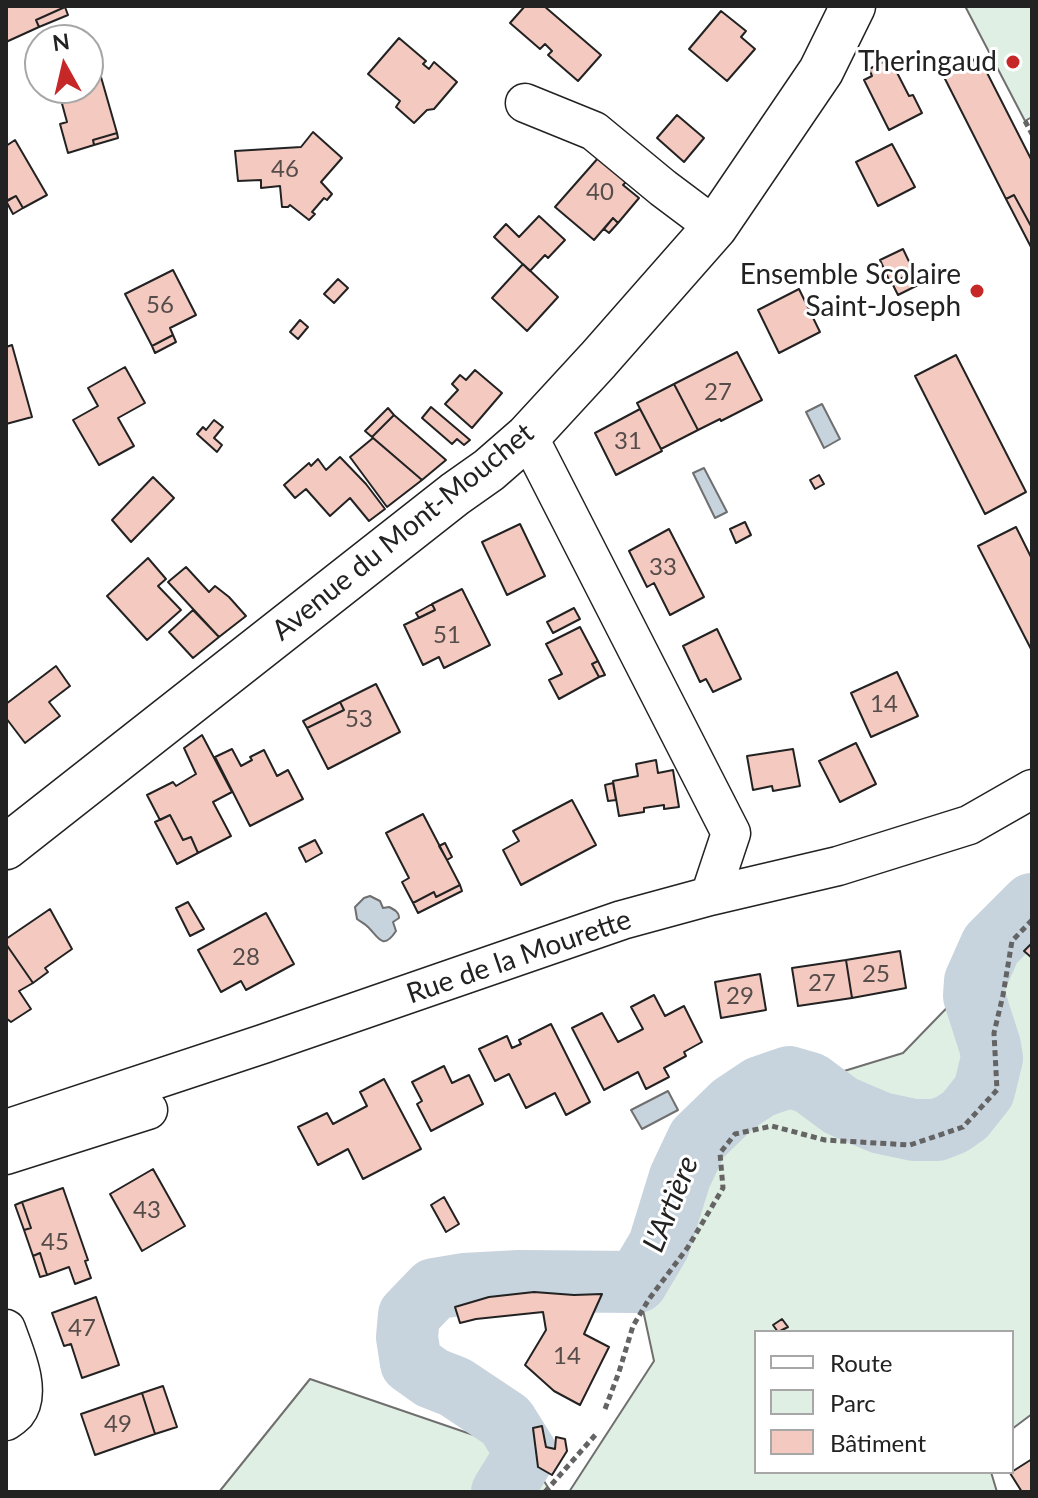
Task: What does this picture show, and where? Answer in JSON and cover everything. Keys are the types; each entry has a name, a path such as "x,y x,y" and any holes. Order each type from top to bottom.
{"main road":[{"name":"Avenue du Mont-Mouchet","path":"6,847 489,470 528,436 715,227 821,71 853,6"}],"street":[{"path":"525,103 594,131 715,227"},
{"path":"528,436 731,833 710,896"},
{"name":"Rue de la Mourette","path":"6,1129 622,920 838,866 969,825 1032,789"},
{"path":"6,1155 148,1110"},
{"path":"6,1329 19,1369 23,1395 17,1412 6,1421"}],"path":[{"path":"1025,121 1032,134"},
{"path":"605,1409 633,1326 688,1247 723,1188 720,1153 735,1134 772,1126 825,1140 910,1145 963,1127 997,1090 994,1033 1012,941 1032,920"},
{"path":"545,1492 597,1433"}],"green space":[{"name":"Theringaud","path":"965,6 1032,6 1032,117 1025,121"},
{"path":"1032,920 1032,1414 1014,1428 1014,1330 754,1330 754,1474 992,1474 997,1492 569,1492 654,1361 637,1282 733,1105 903,1053"},
{"path":"310,1379 526,1453 551,1492 219,1492"}],"shaded area":[{"path":"822,404 840,439 824,448 806,412"},
{"path":"704,468 727,512 715,518 693,473"},
{"path":"370,896 380,901 383,908 389,907 398,914 399,918 393,922 396,931 388,940 381,940 357,919 355,907"},
{"path":"668,1091 678,1110 642,1129 631,1110"}],"building":[{"path":"6,6 65,7 36,20 38,24 24,24 24,34 6,42"},
{"path":"525,6 544,6 601,55 578,81 548,55 552,51 545,44 540,49 510,23"},
{"path":"65,7 68,15 46,24 38,24 36,20"},
{"path":"721,11 746,31 741,37 755,49 727,81 689,49"},
{"path":"399,38 426,61 423,64 429,69 434,62 457,82 434,109 427,110 414,123 396,107 400,101 368,74"},
{"path":"972,58 975,62 980,59 1032,161 1032,228 1014,195 1006,199 942,73"},
{"path":"890,59 909,96 913,95 922,113 889,130 864,80 872,76 869,69"},
{"path":"104,88 117,133 93,140 94,145 68,153 60,124 67,122 62,104 104,104"},
{"path":"677,115 704,138 684,162 657,138"},
{"path":"313,132 342,158 321,182 332,194 327,200 324,198 309,220 290,205 282,207 280,186 261,188 261,180 238,181 235,151 301,147"},
{"path":"117,133 118,138 94,145 93,140"},
{"path":"15,140 47,195 23,208 16,196 6,202 6,146"},
{"path":"892,144 915,187 878,206 856,162"},
{"path":"599,157 627,181 623,185 639,198 618,223 613,218 594,240 555,207"},
{"path":"1014,195 1032,228 1032,249 1006,199"},
{"path":"16,196 23,208 13,214 6,201"},
{"path":"539,216 565,240 530,271 494,237 506,224 519,237"},
{"path":"613,218 618,223 609,233 604,229"},
{"path":"903,249 914,272 891,284 880,260"},
{"path":"523,264 558,297 527,331 492,298"},
{"path":"173,270 196,315 170,328 173,335 152,346 125,294"},
{"path":"912,273 918,285 898,295 892,283"},
{"path":"338,279 348,288 334,303 324,294"},
{"path":"799,289 820,332 779,353 758,310"},
{"path":"300,320 308,327 298,339 290,332"},
{"path":"173,335 176,342 155,353 152,346"},
{"path":"12,345 32,417 6,424 6,347"},
{"path":"737,352 762,400 698,430 674,384"},
{"path":"956,355 1026,492 985,514 915,376"},
{"path":"125,367 145,403 118,418 134,446 99,465 73,420 98,406 88,388"},
{"path":"475,370 502,393 472,428 445,404 458,390 452,384 460,375 466,380"},
{"path":"674,384 698,430 661,449 637,403"},
{"path":"431,407 470,440 464,445 457,439 452,444 422,418"},
{"path":"388,408 394,415 372,437 365,431"},
{"path":"640,409 662,451 616,475 595,433"},
{"path":"394,415 446,460 422,480 372,437"},
{"path":"214,420 223,427 214,438 222,445 217,452 197,434 203,427 206,430"},
{"path":"373,438 422,480 387,507 350,457"},
{"path":"340,457 385,509 369,521 350,498 330,516 306,489 295,498 284,485 309,463 311,466 318,459 326,470"},
{"path":"819,475 824,484 815,489 810,480"},
{"path":"153,477 174,498 131,542 112,520"},
{"path":"745,522 751,535 736,543 730,529"},
{"path":"520,524 545,576 507,595 482,542"},
{"path":"1016,527 1032,559 1032,651 978,546"},
{"path":"669,529 704,597 670,615 654,583 647,587 629,551"},
{"path":"148,558 166,579 158,586 181,610 147,640 107,596"},
{"path":"186,567 209,592 215,586 246,616 219,637 168,582"},
{"path":"462,589 490,645 444,668 439,657 423,665 404,625 435,610 432,604"},
{"path":"432,604 435,610 419,618 416,613"},
{"path":"574,608 580,619 553,633 547,622"},
{"path":"193,610 219,637 193,658 169,632"},
{"path":"580,627 598,661 592,664 599,677 559,699 549,680 562,674 546,644"},
{"path":"717,629 741,679 713,692 706,679 700,682 683,646"},
{"path":"598,661 605,675 599,677 592,664"},
{"path":"56,666 70,686 49,702 60,716 25,743 6,718 6,704"},
{"path":"897,672 918,716 871,737 851,693"},
{"path":"376,684 400,732 328,769 307,728 344,710 340,702"},
{"path":"340,702 344,710 307,728 303,721"},
{"path":"202,735 232,792 213,802 231,836 198,853 191,837 183,840 170,815 160,820 147,795 173,782 176,786 196,774 184,748"},
{"path":"856,743 876,784 840,802 819,761"},
{"path":"232,749 241,766 264,750 277,776 288,770 303,799 250,826 215,757"},
{"path":"793,749 800,786 773,791 772,786 753,790 747,756"},
{"path":"656,760 658,773 673,770 679,807 664,809 664,805 644,808 644,812 619,816 613,781 638,776 636,764"},
{"path":"613,783 616,800 608,801 605,785"},
{"path":"572,800 596,845 521,885 503,850 519,841 513,831"},
{"path":"423,814 460,885 436,897 434,892 413,903 402,882 409,878 386,833"},
{"path":"170,815 183,840 191,837 198,853 177,864 155,822"},
{"path":"315,840 322,853 306,862 299,848"},
{"path":"445,843 452,857 447,860 439,846"},
{"path":"460,885 462,891 418,913 413,903 434,892 436,897"},
{"path":"188,902 204,929 190,936 176,908"},
{"path":"50,909 72,949 45,968 48,972 33,983 6,944 6,939"},
{"path":"266,913 294,964 246,990 241,981 221,992 198,950"},
{"path":"1032,943 1032,958 1024,951"},
{"path":"6,944 33,983 19,991 31,1009 11,1022 6,1018"},
{"path":"900,951 906,988 852,998 846,960"},
{"path":"846,960 852,998 798,1006 792,968"},
{"path":"760,974 766,1010 721,1018 715,982"},
{"path":"654,995 665,1016 684,1006 702,1042 684,1052 686,1056 664,1068 669,1077 646,1089 638,1072 604,1090 572,1028 602,1013 618,1042 643,1029 631,1007"},
{"path":"551,1024 590,1102 566,1115 555,1093 526,1108 509,1074 495,1081 479,1049 507,1036 512,1048 521,1044 519,1040"},
{"path":"444,1066 452,1083 469,1075 483,1104 431,1131 417,1104 422,1101 412,1082"},
{"path":"384,1079 421,1149 363,1179 348,1149 318,1165 298,1127 327,1113 333,1124 367,1106 360,1092"},
{"path":"153,1169 185,1226 142,1251 110,1194"},
{"path":"63,1188 88,1260 85,1261 91,1278 75,1284 69,1267 47,1275 40,1253 33,1256 24,1230 31,1228 22,1202"},
{"path":"444,1197 459,1224 446,1232 431,1205"},
{"path":"22,1202 31,1228 24,1230 15,1205"},
{"path":"40,1253 47,1275 40,1277 33,1256"},
{"path":"534,1292 602,1294 584,1334 609,1347 580,1405 554,1391 525,1365 546,1330 543,1312 460,1323 455,1307 489,1297"},
{"path":"96,1297 119,1365 82,1378 71,1344 64,1346 52,1313"},
{"path":"782,1319 788,1327 777,1330 773,1325"},
{"path":"163,1386 177,1427 155,1434 142,1393"},
{"path":"142,1393 155,1434 95,1455 81,1414"},
{"path":"542,1426 546,1447 555,1449 556,1437 565,1439 567,1451 552,1475 538,1467 533,1428"},
{"path":"1032,1459 1032,1492 1022,1492 1011,1474 1014,1474 1014,1470"}],"waterway":[{"name":"L'Artière","path":"502,1492 526,1453 506,1421 455,1387 432,1378 411,1363 407,1337 409,1315 434,1289 464,1284 637,1282 659,1245 680,1177 698,1139 733,1105 760,1087 789,1077 810,1083 841,1106 881,1123 914,1130 937,1130 952,1124 965,1115 984,1091 992,1058 974,996 975,981 991,945 1032,904"}],"place":[{"name":"Theringaud","path":"1013,62"},
{"name":"Ensemble Scolaire Saint-Joseph","path":"977,291"}]}
